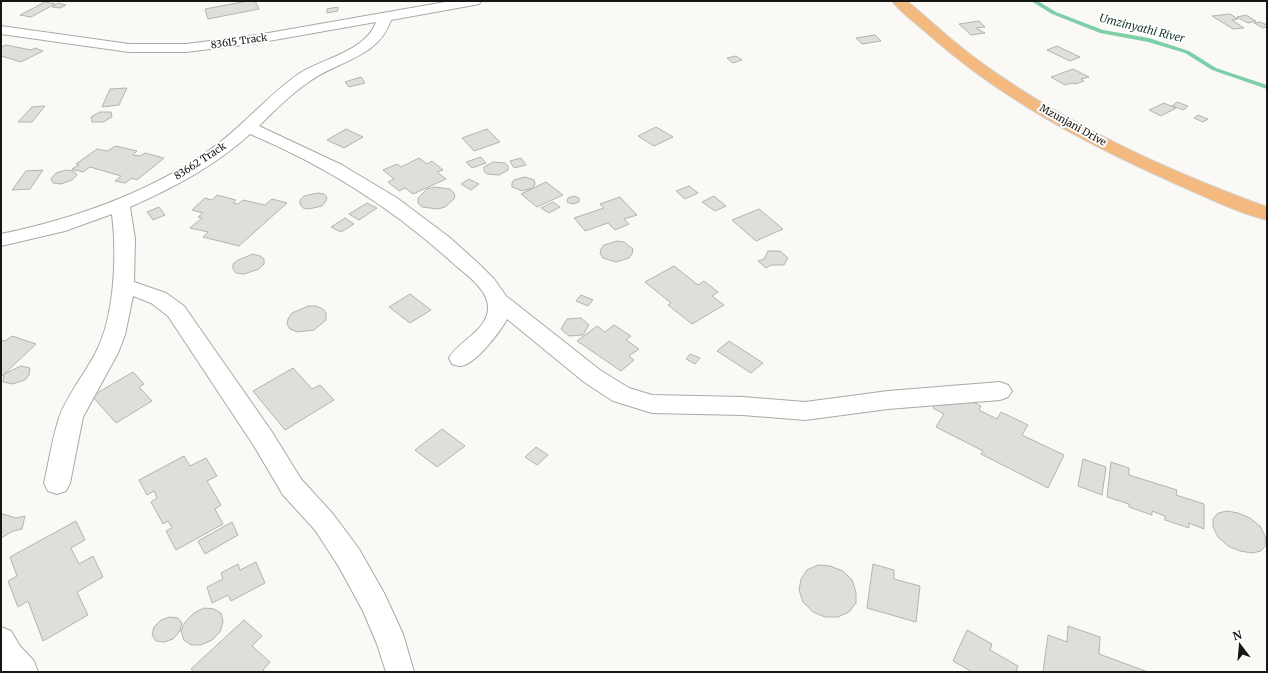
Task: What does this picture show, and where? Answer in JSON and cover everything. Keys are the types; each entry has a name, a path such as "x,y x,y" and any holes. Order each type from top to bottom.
{"main road":[{"name":"Mzunjani Drive","path":"899,1 973,63 1056,117 1128,155 1267,214"}],"street":[{"name":"83615 Track","path":"1,30 129,48 207,46 257,39 386,15 474,1"},
{"name":"83662 Track","path":"1,240 62,225 120,205 173,179 220,150 287,91 307,76 347,58 371,40 382,29 386,15"},
{"path":"247,126 326,162 400,208 446,245 482,279 499,302 592,376 621,395 652,404 743,406 805,411 888,400 1000,391"},
{"path":"57,482 71,417 107,353 114,335 124,287 125,239 120,205"},
{"path":"124,287 146,292 166,300 176,311 259,433 292,487 324,522 349,558 374,603 392,644 400,670"},
{"path":"460,358 486,335 500,309 499,302"},
{"path":"1,641 9,656 23,672"}],"building":[{"path":"255,1 259,9 208,19 205,9"},
{"path":"45,2 55,4 31,17 20,15"},
{"path":"58,3 66,5 60,8 52,7"},
{"path":"338,7 338,11 327,13 327,9"},
{"path":"1230,14 1238,19 1232,20 1244,28 1233,29 1212,16"},
{"path":"1246,15 1256,21 1248,23 1237,17"},
{"path":"979,21 985,27 976,28 985,33 971,35 959,24"},
{"path":"1260,22 1267,25 1267,27 1263,28 1254,23"},
{"path":"875,35 881,41 862,44 856,38"},
{"path":"6,45 31,50 35,48 43,51 21,62 1,56 1,47"},
{"path":"1057,46 1080,57 1070,61 1047,50"},
{"path":"736,56 742,60 733,63 727,58"},
{"path":"1073,69 1089,77 1081,79 1084,81 1075,84 1072,83 1065,85 1051,77"},
{"path":"361,77 365,83 349,87 345,82"},
{"path":"127,88 119,105 102,107 110,89"},
{"path":"1177,102 1188,106 1184,110 1172,106"},
{"path":"1164,103 1176,108 1161,116 1149,110"},
{"path":"45,106 32,122 18,122 32,107"},
{"path":"100,112 111,112 112,117 103,122 92,122 91,117"},
{"path":"1198,115 1208,119 1203,122 1194,118"},
{"path":"656,127 673,137 654,146 638,136"},
{"path":"346,129 363,137 344,148 327,140"},
{"path":"487,129 500,142 474,151 462,138"},
{"path":"116,146 137,151 133,155 140,156 145,153 164,158 137,180 132,178 125,183 115,181 121,176 90,167 83,172 72,169 79,165 76,164 97,149 107,151"},
{"path":"481,157 486,163 472,168 466,162"},
{"path":"419,158 427,164 432,161 443,170 437,172 446,179 413,194 405,188 399,191 388,182 394,179 383,170 397,164 401,167"},
{"path":"521,158 526,165 514,168 510,161"},
{"path":"493,162 505,163 508,166 508,170 499,175 487,174 484,171 484,167"},
{"path":"43,170 30,189 12,190 26,171"},
{"path":"66,170 74,171 77,175 72,180 61,184 53,183 51,179 56,173"},
{"path":"525,177 534,180 535,184 533,188 522,191 512,187 514,180"},
{"path":"469,179 479,184 471,190 461,184"},
{"path":"546,182 563,195 537,207 521,194"},
{"path":"689,186 698,193 685,199 676,191"},
{"path":"435,187 450,189 454,193 455,198 445,207 438,209 422,207 418,203 418,198 427,189"},
{"path":"318,193 324,194 327,197 322,206 309,209 303,208 300,204 300,200 304,196"},
{"path":"217,195 236,200 233,203 238,204 243,200 265,205 272,199 287,203 239,246 203,237 208,232 190,228 202,218 198,217 203,213 192,210 205,198 212,200"},
{"path":"574,196 579,198 579,202 573,204 567,202 568,198"},
{"path":"714,196 726,206 715,211 702,202"},
{"path":"620,197 637,215 624,219 629,224 615,230 608,223 585,231 574,218 604,208 600,204"},
{"path":"553,202 560,207 549,213 541,208"},
{"path":"367,203 377,208 359,220 349,214"},
{"path":"159,207 165,215 153,220 147,212"},
{"path":"759,209 783,229 756,241 732,220"},
{"path":"345,218 354,224 341,232 331,227"},
{"path":"617,241 624,242 633,249 629,258 616,262 603,258 600,254 604,245"},
{"path":"768,251 780,251 788,258 784,265 771,265 766,268 758,261 764,259"},
{"path":"253,254 264,259 264,264 259,269 244,274 236,273 233,269 233,264 238,260"},
{"path":"674,266 698,285 704,281 718,292 712,296 724,305 692,324 668,305 671,303 645,282"},
{"path":"410,294 431,310 410,323 389,307"},
{"path":"581,295 593,300 588,306 576,301"},
{"path":"308,306 316,306 323,309 326,313 326,320 314,330 297,332 290,329 287,324 292,313"},
{"path":"581,318 589,325 583,335 569,336 561,329 567,319"},
{"path":"614,325 631,336 626,340 639,349 629,356 634,360 621,371 577,341 597,326 605,332"},
{"path":"12,336 36,344 1,377 1,340 5,341"},
{"path":"729,341 763,363 751,373 717,351"},
{"path":"690,354 700,358 695,364 686,359"},
{"path":"21,366 30,368 29,375 25,380 12,384 3,382 4,374"},
{"path":"293,368 312,389 320,385 334,400 285,430 253,391"},
{"path":"133,372 144,384 139,387 152,401 116,423 92,396"},
{"path":"957,394 981,406 979,410 997,419 1001,412 1028,425 1022,435 1064,455 1048,488 981,454 983,451 936,427 944,414 933,408 942,395"},
{"path":"442,429 465,446 437,467 415,450"},
{"path":"536,447 548,455 537,465 525,457"},
{"path":"184,456 190,466 206,458 217,476 207,481 221,505 215,509 223,524 176,550 166,531 172,528 168,521 163,524 151,502 157,498 154,491 147,495 139,480"},
{"path":"1083,459 1106,467 1102,495 1078,486"},
{"path":"1111,462 1129,468 1129,475 1177,490 1176,495 1204,504 1204,529 1189,523 1189,528 1165,520 1165,516 1152,511 1152,515 1129,507 1129,504 1107,497"},
{"path":"1227,511 1238,513 1250,518 1260,526 1265,536 1266,545 1261,551 1252,553 1240,551 1228,546 1218,537 1213,527 1213,519 1218,513"},
{"path":"3,514 16,518 25,516 22,529 13,531 1,538 1,515"},
{"path":"76,521 85,540 71,548 79,564 93,556 103,577 77,592 88,615 43,641 28,601 18,607 8,581 17,576 10,557"},
{"path":"232,522 238,535 205,554 198,541"},
{"path":"256,562 265,583 231,601 228,595 212,603 207,587 223,579 221,573 238,564 240,570"},
{"path":"873,564 894,570 894,579 920,586 916,622 867,608"},
{"path":"818,565 830,566 843,571 852,580 856,592 856,603 849,612 838,617 825,617 813,612 803,602 799,590 801,579 807,570"},
{"path":"204,608 214,609 221,613 223,622 220,632 212,640 201,645 191,645 184,640 181,631 185,622 194,613"},
{"path":"170,617 178,618 182,623 180,631 173,639 164,642 156,641 152,635 154,627 161,620"},
{"path":"244,620 262,636 252,646 270,662 263,670 265,672 194,672 191,669"},
{"path":"1068,626 1100,637 1099,654 1148,672 1043,672 1048,635 1067,642"},
{"path":"967,630 992,644 990,650 1018,666 1016,672 972,672 953,661"}],"waterway":[{"name":"Umzinyathi River","path":"1034,1 1054,13 1102,32 1149,40 1187,52 1214,69 1267,87"}]}
